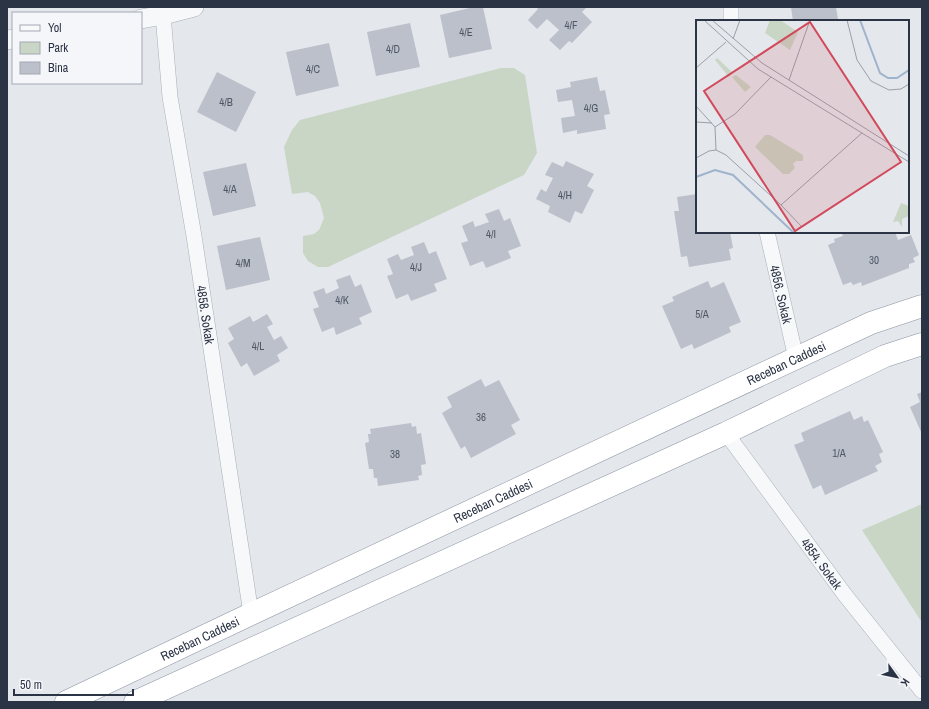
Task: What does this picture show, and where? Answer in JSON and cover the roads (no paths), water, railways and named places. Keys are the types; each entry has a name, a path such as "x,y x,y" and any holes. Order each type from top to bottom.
{"highway":[{"name":"Receban Caddesi","path":"66,702 871,323 922,306"},
{"path":"135,702 726,433 885,356 922,344"}],"street":[{"path":"142,19 194,7"},
{"path":"731,7 731,20"},
{"name":"4858. Sokak","path":"162,15 170,97 194,236 251,614"},
{"name":"4856. Sokak","path":"767,233 796,358"},
{"name":"4854. Sokak","path":"726,433 845,594 922,691"}]}
